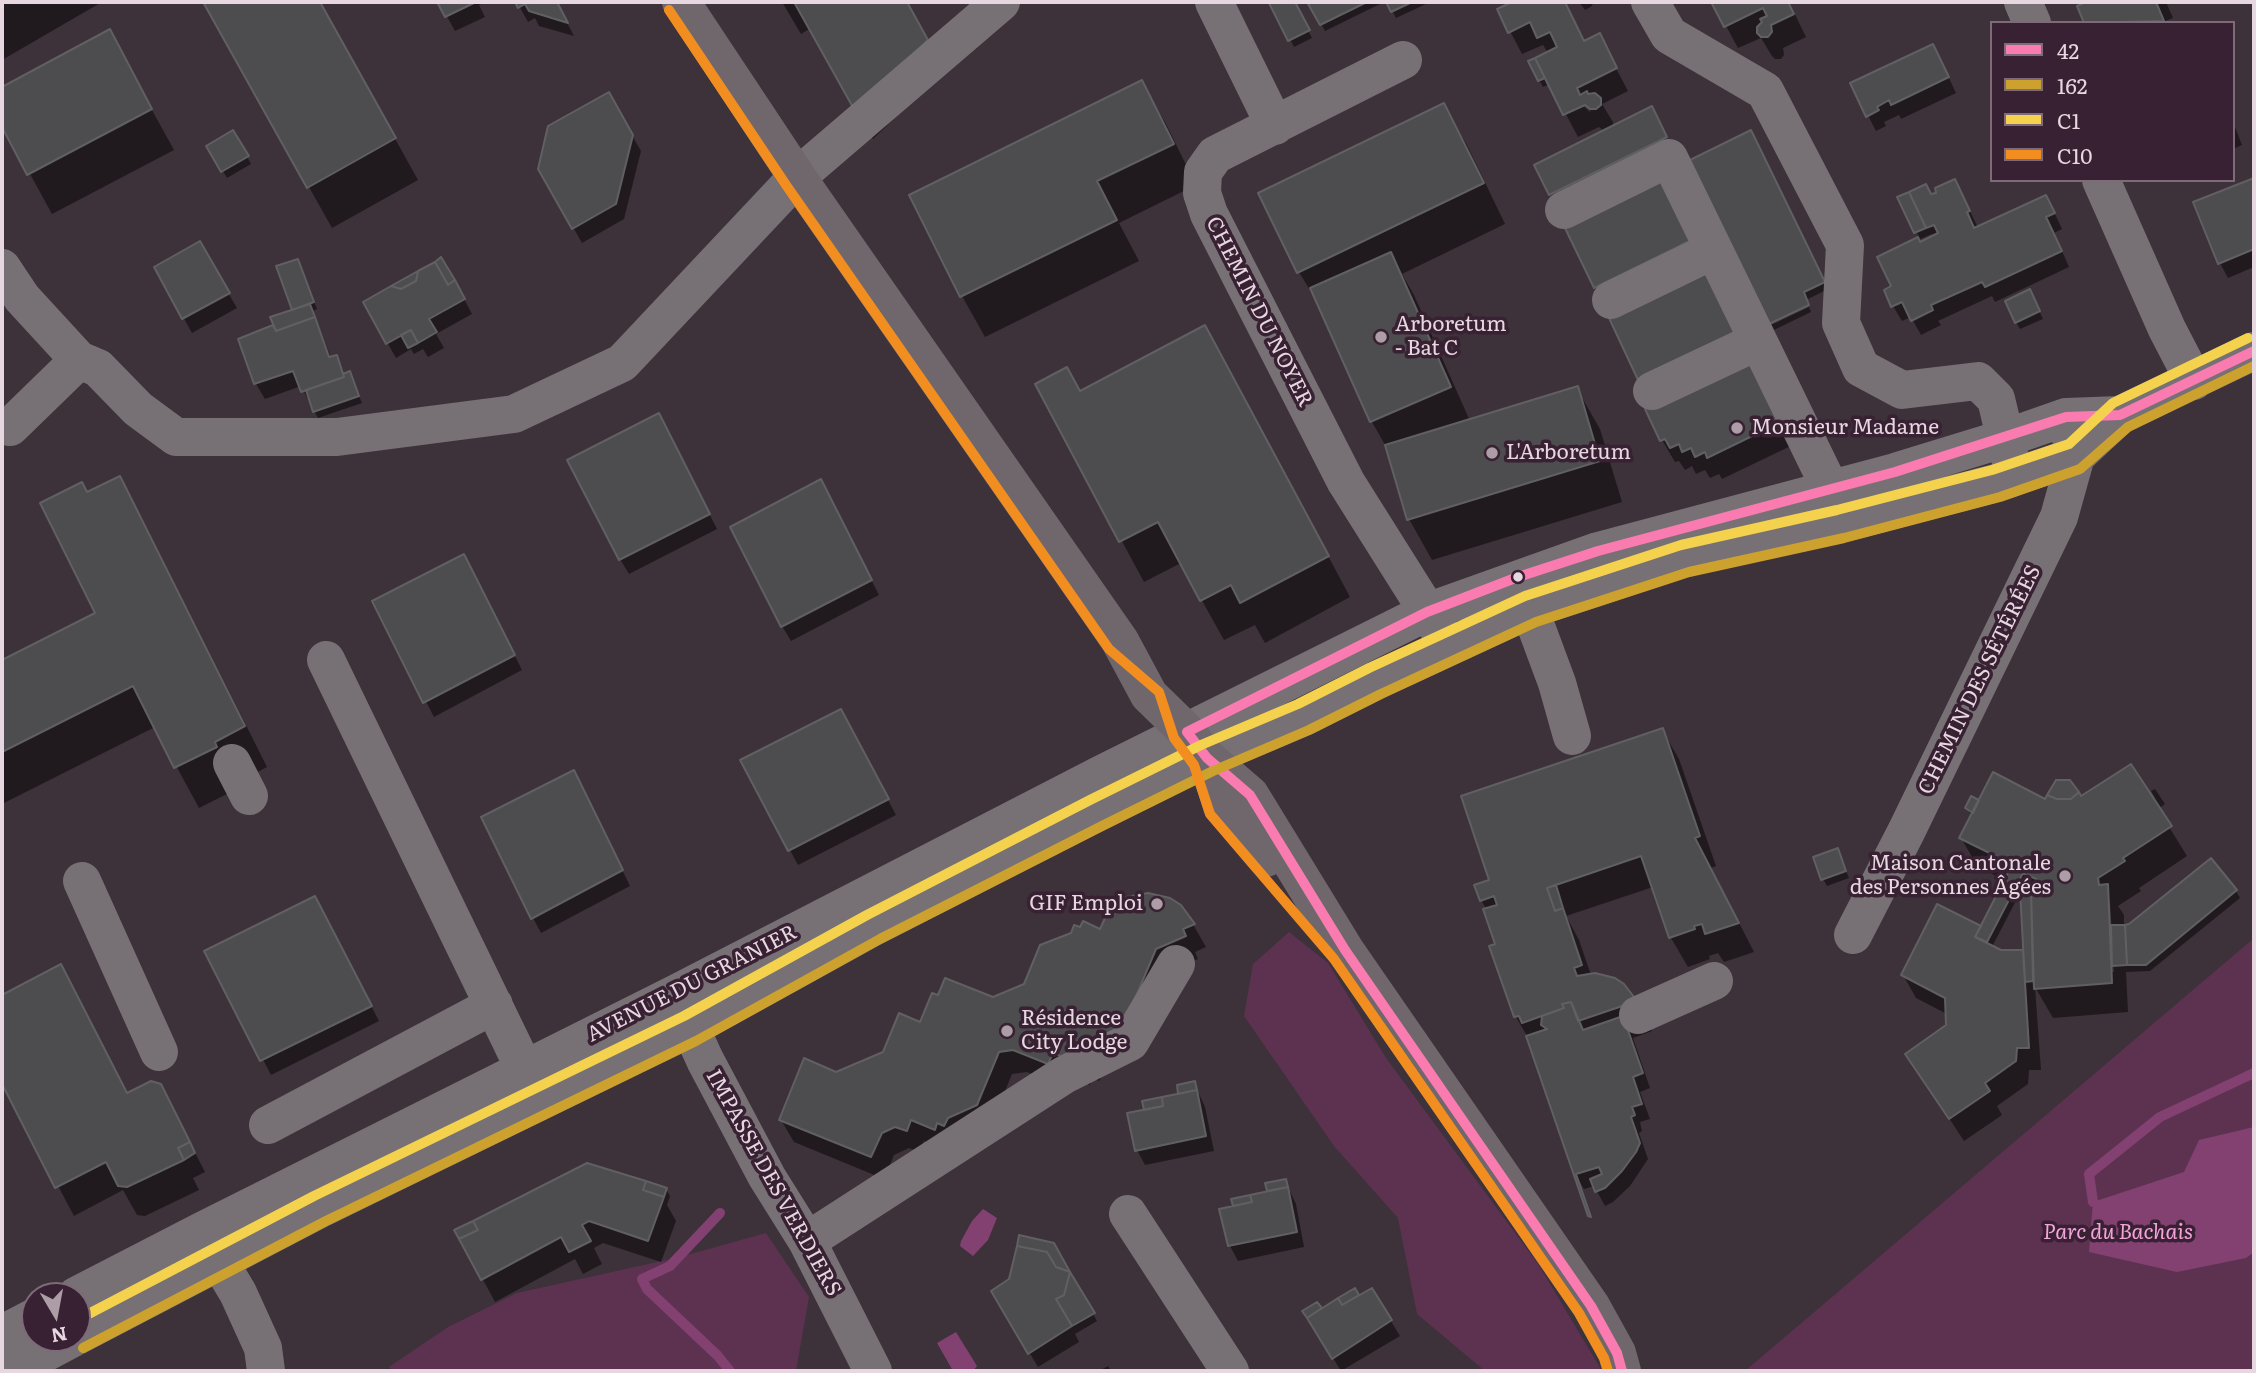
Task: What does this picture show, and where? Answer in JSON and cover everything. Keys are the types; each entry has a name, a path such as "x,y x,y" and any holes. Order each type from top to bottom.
{"main road":[{"path":"681,2 797,177 1120,641 1149,695 1250,795 1345,950 1591,1306 1617,1353 1622,1371"}],"street":[{"path":"2,268 22,298 89,364 138,409 176,437 337,437 514,414 622,363 797,177 1001,2"},
{"path":"1214,2 1275,126"},
{"path":"1650,2 1669,35 1765,91 1845,245 1841,323 1861,368 1902,390 1978,382 1996,399 2015,477"},
{"path":"2023,2 2031,21"},
{"name":"CHEMIN DU NOYER","path":"1403,60 1215,155 1203,172 1202,193 1209,214 1346,482 1449,646"},
{"path":"1564,210 1669,158 1830,488 1840,524"},
{"path":"2102,182 2166,329 2194,381"},
{"path":"1611,300 1714,250"},
{"path":"1651,391 1758,341"},
{"path":"2120,415 2254,351"},
{"path":"10,427 89,364"},
{"name":"AVENUE DU GRANIER","path":"1197,745 1304,717 1449,646 1525,593 1598,551 1895,472 2006,438 2066,416 2120,415"},
{"name":"AVENUE DU GRANIER","path":"91,1290 210,1246 683,1011 873,927 1427,612 1840,524 2015,477 2076,456 2120,415"},
{"path":"2066,416 2076,456"},
{"name":"CHEMIN DES SÉTÉRÉES","path":"1853,935 2053,530 2076,456"},
{"path":"1525,593 1557,683 1572,736"},
{"path":"326,660 532,1085"},
{"path":"232,763 249,796"},
{"path":"82,881 159,1052"},
{"path":"807,1241 1064,1075 1130,1042 1176,964"},
{"path":"1637,1015 1714,981"},
{"path":"268,1125 494,1005"},
{"name":"IMPASSE DES VERDIERS","path":"683,1011 767,1177 807,1241 873,1371"},
{"path":"1128,1214 1230,1371"},
{"path":"210,1246 238,1293 263,1348 266,1371"},
{"name":"AVENUE DU GRANIER","path":"91,1326 210,1246"},
{"path":"2,1334 21,1324"},
{"name":"AVENUE DU GRANIER","path":"11,1371 47,1352"}],"green space":[{"path":"1289,932 1328,963 1386,1058 1538,1264 1602,1371 1485,1371 1417,1314 1398,1218 1334,1146 1244,1016 1253,964"},
{"name":"Parc du Bachais","path":"2254,938 2254,1371 1745,1371"},
{"path":"766,1233 809,1297 796,1371 392,1371 389,1367 448,1327 517,1293 680,1257"}],"shaded area":[{"path":"2254,1127 2254,1252 2246,1258 2177,1272 2089,1252 2093,1202 2184,1172 2199,1140"},
{"path":"983,1209 997,1218 988,1240 973,1256 960,1246 961,1241 972,1221"},
{"path":"956,1332 977,1366 973,1371 953,1371 937,1343"}],"building":[{"path":"203,2 320,2 396,138 307,188"},
{"path":"437,2 476,2 445,17"},
{"path":"515,2 557,2 568,23 529,11 525,4 518,8"},
{"path":"794,2 907,2 928,40 855,111"},
{"path":"1295,2 1310,30 1288,41 1269,3"},
{"path":"1307,2 1367,2 1320,25"},
{"path":"1386,2 1412,2 1391,12"},
{"path":"1512,2 1565,2 1584,41 1600,33 1617,68 1577,88 1580,95 1587,91 1588,94 1595,93 1601,98 1601,105 1590,109 1585,105 1563,115 1535,58 1557,47 1550,32 1537,38 1530,22 1508,33 1497,9"},
{"path":"1711,2 1788,2 1794,14 1771,25 1772,32 1768,37 1761,37 1757,33 1757,27 1762,22 1760,19 1767,16 1763,8 1724,27"},
{"path":"2086,2 2156,2 2164,21 2083,21 2077,6"},
{"path":"110,29 152,109 27,175 2,127 2,87"},
{"path":"1933,44 1949,77 1891,105 1889,100 1866,117 1850,83"},
{"path":"1535,58 1545,78 1538,81 1528,61"},
{"path":"1142,80 1174,144 1097,181 1117,220 960,297 909,195"},
{"path":"609,92 633,135 616,204 572,229 538,169 548,126"},
{"path":"1444,103 1484,183 1297,273 1258,193"},
{"path":"1652,106 1667,137 1549,195 1534,165"},
{"path":"233,130 249,156 221,172 206,146"},
{"path":"1751,130 1825,282 1804,292 1809,305 1769,324 1688,161"},
{"path":"1668,174 1698,237 1594,288 1564,226"},
{"path":"2254,178 2254,249 2218,264 2193,202"},
{"path":"1955,179 1970,211 1967,212 1974,228 2046,195 2055,213 2046,217 2062,251 1985,287 1982,282 1931,305 1933,310 1911,321 1902,302 1891,307 1884,290 1891,286 1877,257 1918,237 1920,242 1938,233 1934,225 1926,228 1909,192 1926,184 1931,194 1936,193 1935,188"},
{"path":"1909,192 1926,228 1914,233 1897,197"},
{"path":"200,241 230,293 182,319 154,267"},
{"name":"Arboretum - Bat C","path":"1391,252 1451,387 1370,422 1310,288"},
{"path":"441,257 455,280 448,285 435,262"},
{"path":"298,259 314,302 292,310 276,266"},
{"path":"435,262 448,285 455,280 465,299 429,319 437,332 418,343 411,330 386,344 363,302 391,286 401,289 416,281 418,271"},
{"path":"1713,269 1744,332 1639,382 1609,318"},
{"path":"418,271 416,281 401,289 391,286"},
{"path":"2030,289 2040,311 2015,323 2005,301"},
{"path":"310,304 315,317 276,331 270,317"},
{"path":"315,317 329,357 337,355 344,377 301,392 293,371 254,384 238,339 273,325 276,331"},
{"path":"1205,325 1329,556 1240,603 1231,585 1200,601 1158,522 1119,542 1035,384 1067,367 1080,391"},
{"path":"411,330 418,343 408,348 401,335"},
{"path":"1754,355 1785,420 1707,458 1705,452 1695,457 1691,448 1682,452 1679,444 1670,448 1665,439 1660,441 1645,409"},
{"path":"350,371 359,396 313,412 306,390 344,377 343,374"},
{"name":"L'Arboretum","path":"1578,386 1600,461 1407,520 1385,445"},
{"path":"659,413 710,514 619,560 567,460"},
{"path":"120,476 245,726 215,742 217,747 174,768 133,686 2,752 2,660 95,613 40,503 82,482 87,492"},
{"path":"821,479 872,580 781,627 730,527"},
{"path":"464,554 515,655 423,703 372,601"},
{"path":"841,709 889,799 788,851 740,760"},
{"path":"1663,728 1700,836 1695,838 1739,923 1705,934 1702,924 1669,938 1641,856 1547,888 1555,911 1563,908 1582,965 1574,968 1577,976 1595,973 1615,978 1624,984 1637,1001 1578,1021 1571,1002 1562,1004 1564,1008 1522,1023 1519,1016 1514,1017 1489,946 1495,944 1483,909 1497,905 1494,896 1480,901 1474,885 1489,880 1461,796"},
{"name":"Maison Cantonale des Personnes Âgées","path":"2131,764 2172,826 2098,878 2099,885 2108,884 2112,983 2034,989 2031,889 2037,889 2038,880 1959,838 1993,772 2045,799 2047,795 2057,799 2071,799 2079,792 2081,796"},
{"path":"574,770 623,870 531,919 481,817"},
{"path":"2056,780 2070,780 2079,792 2071,799 2057,799 2047,795"},
{"path":"1971,796 1979,800 1973,813 1965,808"},
{"path":"1838,848 1846,871 1821,880 1813,857"},
{"path":"2211,858 2237,890 2146,965 2127,965 2125,925"},
{"path":"2011,867 2023,873 1987,942 1975,937"},
{"path":"1556,885 1563,908 1555,911 1547,888"},
{"path":"2031,889 2033,981 2025,982 2020,890"},
{"name":"Résidence City Lodge","path":"1148,893 1170,898 1181,905 1195,924 1183,929 1186,936 1156,949 1118,1039 1077,1063 1053,1053 1048,1064 1013,1050 999,1052 977,1105 948,1118 944,1126 937,1123 935,1130 911,1120 907,1131 895,1127 882,1133 871,1157 779,1120 804,1058 836,1072 883,1052 899,1013 920,1022 932,993 938,995 945,978 993,997 1024,984 1040,945 1071,933 1074,925 1080,927 1083,921 1100,929 1117,903 1126,897"},
{"path":"315,896 372,1006 260,1061 204,951"},
{"path":"1937,904 1981,926 1975,937 2001,950 2023,950 2029,1048 2017,1048 2016,1061 1985,1083 1990,1091 1949,1119 1905,1054 1946,1025 1945,998 1901,975"},
{"path":"2111,925 2125,925 2127,965 2112,966"},
{"path":"61,964 127,1093 151,1081 161,1084 190,1142 178,1148 184,1160 127,1187 118,1186 106,1162 55,1188 2,1084 2,995"},
{"path":"1571,1002 1583,1030 1623,1016 1643,1073 1633,1077 1642,1104 1632,1107 1635,1115 1631,1117 1640,1143 1636,1152 1605,1188 1595,1192 1590,1179 1602,1174 1599,1167 1576,1174 1591,1217 1588,1216 1526,1036 1547,1029 1541,1025 1542,1016 1564,1008 1562,1004"},
{"path":"1195,1081 1197,1090 1178,1094 1177,1085"},
{"path":"1197,1090 1206,1136 1135,1151 1127,1113 1163,1106 1162,1097"},
{"path":"1162,1097 1163,1106 1144,1110 1142,1101"},
{"path":"190,1142 195,1153 184,1160 178,1148"},
{"path":"587,1163 646,1181 643,1190 664,1197 648,1241 589,1221 582,1225 591,1241 569,1252 561,1237 481,1280 459,1239 478,1230 473,1221"},
{"path":"1286,1179 1288,1187 1267,1191 1265,1183"},
{"path":"646,1181 667,1188 664,1197 643,1190"},
{"path":"1288,1187 1297,1232 1228,1246 1219,1209 1252,1202 1250,1195"},
{"path":"1250,1195 1252,1202 1233,1206 1231,1199"},
{"path":"473,1221 478,1230 459,1239 454,1230"},
{"path":"1019,1235 1054,1243 1070,1272 1056,1267 1047,1252 1017,1246"},
{"path":"1017,1246 1047,1252 1056,1267 1070,1272 1064,1295 1056,1299 1072,1326 1028,1354 991,1291 1009,1279"},
{"path":"1070,1272 1095,1313 1072,1326 1056,1299 1064,1295"},
{"path":"1355,1288 1359,1295 1342,1305 1338,1298"},
{"path":"1372,1288 1392,1320 1332,1359 1307,1318 1338,1298 1342,1305"},
{"path":"1317,1302 1322,1308 1307,1318 1302,1311"}],"waterway":[{"path":"2093,1202 2089,1174 2160,1117 2254,1073"},
{"path":"720,1213 670,1266 642,1279 647,1289 718,1356 730,1371"}],"transit line":[{"name":"C10","path":"669,10 786,185 1109,649 1159,692 1174,738 1194,765 1210,814 1334,959 1579,1313 1604,1358 1608,1371"},
{"name":"C1","path":"91,1313 314,1196 684,1016 867,915 1090,800 1201,745 1298,704 1525,596 1681,545 1837,510 1992,470 2069,444 2113,403 2248,338"},
{"name":"42","path":"1187,732 1427,612 1518,577 1598,551 1895,472 2066,417 2120,415 2254,351"},
{"name":"162","path":"91,1344 326,1221 696,1041 880,939 1102,826 1213,771 1309,730 1536,622 1689,572 1844,538 2000,497 2080,469 2128,427 2254,366"},
{"name":"42","path":"1187,732 1207,758 1250,795 1345,950 1591,1306 1617,1353 1622,1371"}],"place":[{"name":"Arboretum - Bat C","path":"1381,337"},
{"name":"Monsieur Madame","path":"1737,428"},
{"name":"L'Arboretum","path":"1492,453"},
{"name":"Maison Cantonale des Personnes Âgées","path":"2065,876"},
{"name":"GIF Emploi","path":"1157,904"},
{"name":"Résidence City Lodge","path":"1007,1031"}]}
